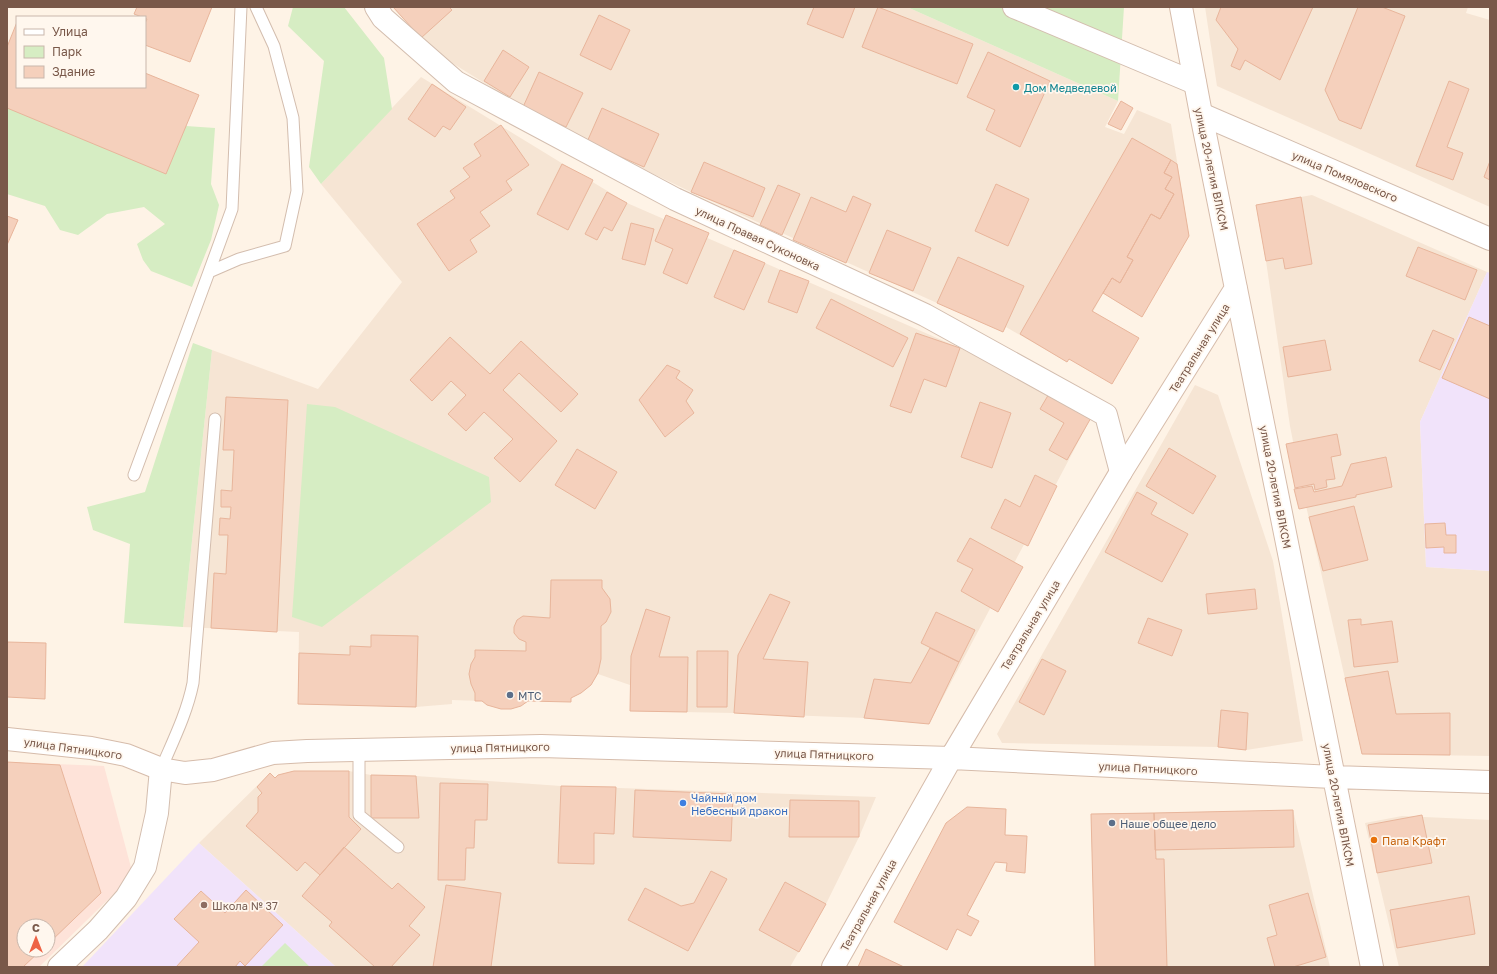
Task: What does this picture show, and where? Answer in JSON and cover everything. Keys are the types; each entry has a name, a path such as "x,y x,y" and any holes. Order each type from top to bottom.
{"street":[{"name":"улица Правая Суконовка","path":"376,7 383,18 456,82 675,199 925,315 1106,415 1121,472"},
{"path":"1014,7 1195,83"},
{"name":"улица 20-летия ВЛКСМ","path":"1181,7 1201,114 1372,967"},
{"name":"улица Помяловского","path":"1201,114 1490,239"},
{"name":"Театральная улица","path":"833,967 951,758 1121,472 1236,288"},
{"name":"улица Пятницкого","path":"7,739 91,748 126,755 160,769 185,773 213,770 273,754 307,751 541,746 951,758 1333,777 1490,782"},
{"path":"59,967 98,930 126,898 145,867 157,814 160,769"}],"lane":[{"path":"134,475 232,209 241,7"},
{"path":"210,272 240,259 285,246 297,191 293,118 274,46 256,7"},
{"path":"160,769 190,700 193,684 215,419"},
{"path":"359,751 359,815 398,846"}],"shaded area":[{"path":"393,7 907,7 1118,101 1105,127 1124,134 1137,110 1171,124 1189,236 1142,317 1103,293 1067,362 1006,327 1003,332 937,303 691,192 587,142 523,107 449,61 421,38"},
{"path":"1205,7 1468,7 1466,13 1490,20 1490,207 1217,86"},
{"path":"421,77 627,203 960,348 1092,416 929,724 864,718 630,711 630,685 598,674 591,685 581,693 571,698 571,702 528,701 521,706 511,709 501,709 482,701 452,700 452,704 416,707 298,704 299,632 183,627 212,350 318,389 402,282 321,184"},
{"path":"1312,195 1487,272 1420,422 1426,567 1490,571 1490,756 1362,754 1302,488 1290,426 1266,261 1256,205"},
{"path":"1487,272 1490,273 1490,571 1426,567 1420,422"},
{"path":"1195,385 1218,395 1273,561 1303,741 1246,750 1218,747 1002,743 997,734"},
{"path":"7,762 104,766 133,875 56,950 56,918 16,918 16,958 48,958 39,967 7,967"},
{"path":"294,771 349,771 371,775 416,776 561,786 876,797 859,837 826,904 790,967 336,967 199,843 270,773 275,778 278,775"},
{"path":"1293,810 1330,967 1095,967 1091,814"},
{"path":"1402,816 1490,820 1490,967 1399,967 1365,823"},
{"name":"Школа № 37","path":"199,843 336,967 82,967"}],"green space":[{"path":"293,7 344,7 384,58 392,109 321,184 309,167 324,61 288,26"},
{"path":"907,7 1124,7 1118,101"},
{"path":"7,108 215,128 211,184 219,205 211,240 192,287 151,271 143,260 137,244 165,224 144,207 107,214 78,235 60,230 45,206 7,194"},
{"path":"193,343 212,350 183,627 124,623 130,544 93,530 87,507 145,492"},
{"path":"307,404 335,407 489,477 491,502 322,627 292,617"},
{"path":"285,943 310,967 261,967"}],"building":[{"path":"137,7 212,7 190,62 146,45 146,16 134,14"},
{"path":"393,7 449,7 452,10 421,38"},
{"path":"814,7 855,7 843,38 807,24"},
{"path":"878,7 973,44 957,84 862,47"},
{"path":"1221,7 1313,7 1280,80 1245,60 1240,70 1231,66 1238,49 1216,20"},
{"path":"1358,7 1382,7 1405,16 1361,129 1339,120 1325,90"},
{"path":"599,15 630,30 611,70 580,55"},
{"path":"16,24 16,88 146,88 146,73 199,95 166,174 7,108 7,47"},
{"path":"503,50 529,67 510,97 484,81"},
{"path":"988,52 1050,81 1020,147 986,130 995,110 967,97"},
{"path":"539,72 583,93 566,127 523,107"},
{"path":"1449,81 1469,89 1447,147 1463,153 1453,180 1416,166"},
{"path":"432,84 466,107 450,130 443,126 435,137 408,119"},
{"path":"1121,101 1133,108 1121,130 1108,124"},
{"path":"602,108 659,134 644,167 587,142"},
{"path":"501,125 529,165 506,181 512,190 480,212 490,226 470,240 477,252 449,271 417,224 455,198 450,191 470,177 463,168 481,156 474,144"},
{"path":"1132,138 1171,160 1164,173 1172,177 1165,189 1174,194 1160,219 1151,214 1127,257 1133,260 1120,283 1112,278 1092,311 1139,338 1112,384 1069,359 1067,362 1020,334"},
{"path":"1171,160 1177,164 1189,236 1142,317 1103,293 1112,278 1120,283 1133,260 1127,257 1151,214 1160,219 1174,194 1165,189 1172,177 1164,173"},
{"path":"1490,161 1490,180 1484,177"},
{"path":"704,162 765,188 753,217 691,192"},
{"path":"562,164 593,180 568,230 537,214"},
{"path":"996,184 1029,199 1008,246 975,231"},
{"path":"778,185 800,194 782,235 760,225"},
{"path":"607,192 627,203 612,231 604,227 597,240 585,234"},
{"path":"853,196 871,204 846,263 793,240 811,197 846,212"},
{"path":"1301,197 1312,264 1285,269 1283,258 1266,261 1256,205"},
{"path":"666,215 709,233 687,284 663,273 673,249 655,241"},
{"path":"7,216 18,220 7,245"},
{"path":"631,223 654,229 645,265 622,259"},
{"path":"887,230 931,248 913,291 869,273"},
{"path":"1418,247 1477,270 1465,300 1406,276"},
{"path":"734,250 765,263 744,310 714,297"},
{"path":"958,257 1024,286 1003,332 937,303"},
{"path":"780,270 809,281 797,313 768,302"},
{"path":"831,299 908,338 893,367 816,328"},
{"path":"1469,317 1490,326 1490,399 1442,378"},
{"path":"1433,330 1454,339 1440,370 1419,361"},
{"path":"916,333 960,348 946,387 924,379 911,413 890,406"},
{"path":"450,337 490,374 521,341 578,394 561,412 519,373 503,390 557,441 520,482 494,458 513,439 484,412 466,431 448,414 466,395 451,381 432,401 410,380"},
{"path":"1325,340 1331,370 1288,377 1283,347"},
{"path":"667,365 680,371 676,378 693,390 686,401 694,413 665,437 639,400"},
{"path":"1050,392 1092,416 1067,460 1049,450 1064,423 1040,409"},
{"path":"226,397 288,400 277,632 211,628 214,573 226,574 228,535 219,535 220,518 230,519 231,507 221,507 221,490 232,491 234,450 223,450"},
{"path":"980,402 1011,413 992,468 961,457"},
{"path":"1337,434 1341,455 1331,457 1335,479 1326,480 1327,487 1315,490 1314,484 1295,488 1286,444"},
{"path":"1169,448 1216,476 1193,514 1146,486"},
{"path":"577,449 617,472 595,509 555,485"},
{"path":"1386,457 1392,487 1356,495 1356,497 1299,509 1294,489 1312,486 1314,492 1342,486 1351,464"},
{"path":"1035,475 1057,486 1028,546 991,528 1005,499 1020,507"},
{"path":"1137,492 1157,503 1151,514 1188,534 1162,582 1105,552"},
{"path":"1354,506 1368,560 1323,571 1309,517"},
{"path":"1445,523 1446,535 1456,535 1456,553 1444,553 1444,547 1426,548 1425,524"},
{"path":"970,538 1023,567 998,612 961,591 973,569 957,561"},
{"path":"551,580 602,580 602,588 610,599 611,612 606,622 601,626 601,659 598,673 591,685 581,693 571,698 571,702 528,701 521,706 511,709 501,709 487,705 482,701 475,701 475,693 469,674 471,664 475,657 475,650 526,651 526,642 519,639 514,633 514,627 517,620 523,616 550,618"},
{"path":"1255,589 1257,609 1208,614 1206,594"},
{"path":"770,594 790,602 763,659 808,662 804,717 734,713 738,655"},
{"path":"646,609 670,617 659,657 688,657 687,712 630,711 631,656"},
{"path":"936,612 975,630 959,662 921,643"},
{"path":"1148,618 1182,630 1172,656 1138,643"},
{"path":"1361,619 1361,625 1392,621 1398,662 1354,667 1348,620"},
{"path":"371,635 418,636 416,707 298,704 299,653 350,655 350,646 371,647"},
{"path":"7,642 46,643 45,699 7,697"},
{"path":"930,648 959,662 929,724 864,718 874,679 911,683"},
{"path":"697,651 728,651 727,707 697,707"},
{"path":"1042,659 1066,671 1044,715 1019,702"},
{"path":"1388,671 1396,714 1450,713 1450,755 1362,754 1345,678"},
{"path":"1221,710 1248,713 1246,750 1218,747"},
{"path":"7,762 60,765 101,893 56,936 56,918 16,918 16,958 33,958 23,967 7,967"},
{"path":"294,771 349,771 349,817 361,829 320,875 305,862 297,871 246,826 258,812 258,797 262,793 257,787 270,773 275,778 278,775"},
{"path":"371,775 416,776 419,818 371,818"},
{"path":"440,783 488,784 487,820 475,820 474,848 466,848 465,880 438,880"},
{"path":"561,786 616,787 614,834 594,833 594,864 558,863"},
{"path":"635,790 733,794 731,841 633,837"},
{"path":"790,800 859,801 859,837 789,837"},
{"path":"967,807 1006,809 1005,835 1027,836 1025,873 1006,871 1007,863 995,862 967,915 979,921 971,936 957,929 947,950 894,922 946,823"},
{"path":"1293,810 1294,847 1155,850 1154,813"},
{"path":"1154,813 1156,859 1164,859 1167,967 1095,967 1091,814"},
{"path":"1422,815 1432,863 1377,873 1368,825"},
{"path":"344,847 392,889 398,883 425,907 409,926 420,935 391,967 375,967 329,926 332,922 302,896"},
{"path":"711,871 727,879 688,951 628,920 645,888 681,906 694,903"},
{"path":"785,882 826,904 799,952 759,930"},
{"path":"446,885 501,893 491,967 433,967"},
{"path":"246,890 283,925 245,966 240,961 235,967 176,967 199,942 174,919 201,891 225,913"},
{"path":"1308,893 1326,957 1293,967 1275,967 1267,938 1277,935 1269,905"},
{"path":"1469,896 1475,934 1397,948 1390,910"},
{"path":"866,949 904,967 858,967"}],"place":[{"name":"Дом Медведевой","path":"1016,87"},
{"name":"МТС","path":"510,695"},
{"name":"Чайный дом Небесный дракон","path":"683,803"},
{"name":"Наше общее дело","path":"1112,823"},
{"name":"Папа Крафт","path":"1374,840"},
{"name":"Школа № 37","path":"204,905"}]}
